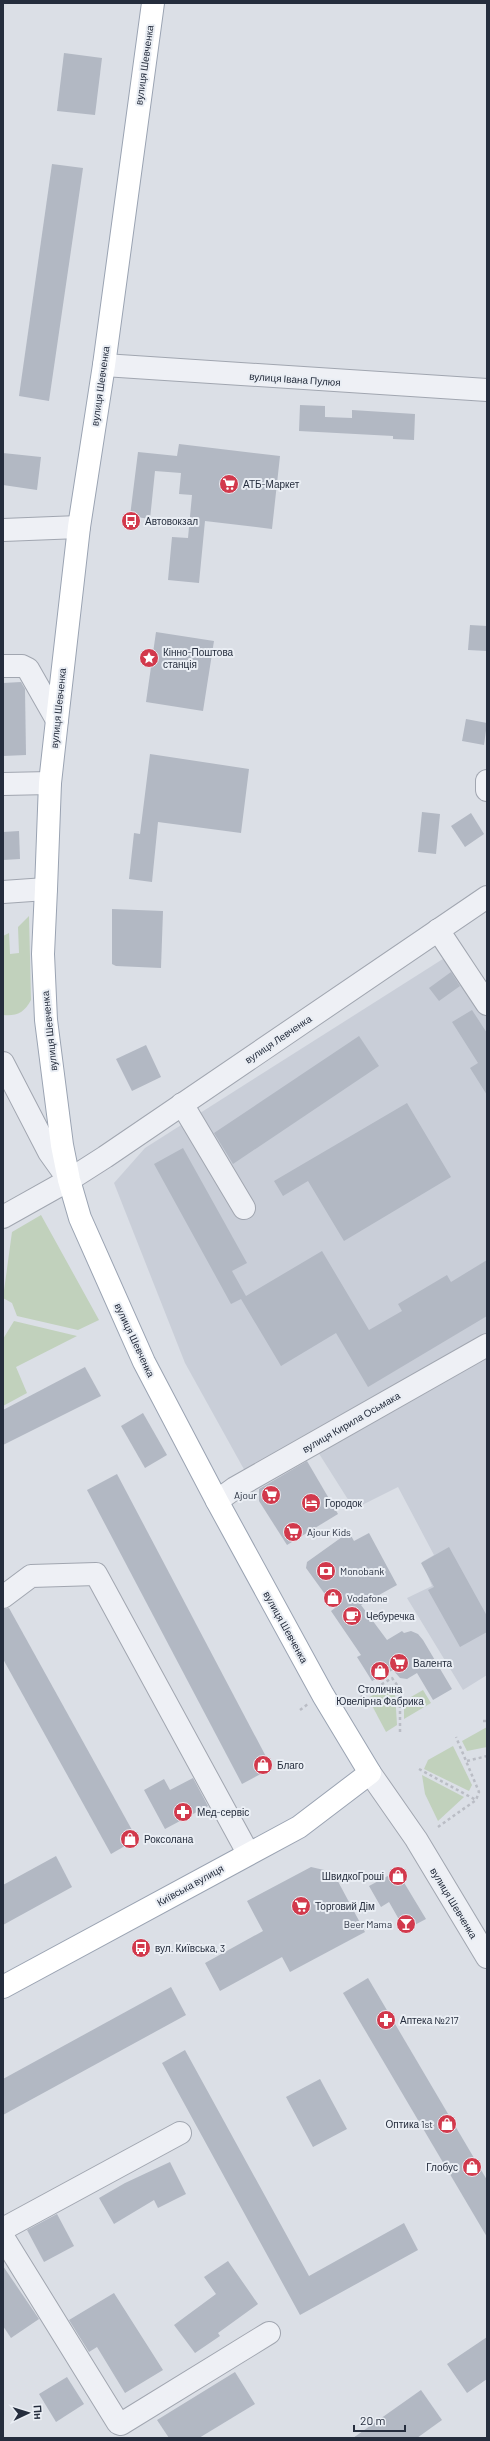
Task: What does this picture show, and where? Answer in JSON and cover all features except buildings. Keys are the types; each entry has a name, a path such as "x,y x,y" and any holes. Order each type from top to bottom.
{"main road":[{"name":"вулиця Шевченка","path":"153,3 104,365 79,527 50,783 43,954 46,1020 69,1180 80,1218 144,1362 216,1501 323,1695 370,1773"},
{"name":"Київська вулиця","path":"3,1987 248,1853 299,1827 370,1773"}],"street":[{"name":"вулиця Івана Пулюя","path":"104,365 487,390"},
{"path":"3,530 79,527"},
{"path":"3,666 22,666 28,669 57,720"},
{"path":"487,781 487,790"},
{"path":"3,784 50,783"},
{"path":"3,892 46,889"},
{"name":"вулиця Левченка","path":"3,1217 69,1180 487,897"},
{"path":"438,930 487,1004"},
{"path":"3,1063 49,1152 69,1180"},
{"path":"182,1104 244,1208"},
{"name":"вулиця Кирила Осьмака","path":"216,1501 235,1488 487,1345"},
{"path":"3,1597 30,1576 96,1574 248,1853"},
{"name":"вулиця Шевченка","path":"370,1773 416,1839 487,1957"},
{"path":"3,2229 180,2133"},
{"path":"3,2237 118,2423 121,2424 269,2333"}],"path":[{"path":"361,1697 392,1678 400,1689 400,1734"},
{"path":"438,1827 476,1800 479,1792 456,1737"},
{"path":"467,1761 487,1756"},
{"path":"419,1769 476,1800"}],"shaded area":[{"path":"446,957 487,1017 487,1336 246,1473 185,1363 114,1183 145,1148"},
{"path":"487,1356 487,1675 463,1690 407,1598 432,1586 422,1562 434,1555 398,1487 354,1509 318,1452"}],"green space":[{"path":"29,916 31,1000 26,1008 20,1013 3,1015 3,936 9,933 10,954 19,953 18,927"},
{"path":"41,1215 99,1320 78,1330 17,1316 12,1303 3,1298 12,1232"},
{"path":"14,1321 77,1336 16,1367 27,1393 3,1406 3,1339"},
{"path":"390,1685 395,1693 397,1725 386,1732 368,1698"},
{"path":"423,1690 431,1703 404,1719 404,1701"},
{"path":"487,1727 487,1747 467,1751 462,1741"},
{"path":"453,1746 472,1785 469,1791 424,1769 428,1760"},
{"path":"422,1775 464,1797 438,1821 425,1794"}],"place":[{"name":"АТБ-Маркет","path":"229,484"},
{"name":"Автовокзал","path":"131,521"},
{"name":"Кінно-Поштова станція","path":"149,658"},
{"name":"Ajour","path":"271,1495"},
{"name":"Городок","path":"311,1503"},
{"name":"Ajour Kids","path":"293,1532"},
{"name":"Monobank","path":"326,1571"},
{"name":"Vodafone","path":"333,1598"},
{"name":"Чебуречка","path":"352,1616"},
{"name":"Валента","path":"399,1663"},
{"name":"Столична Ювелірна Фабрика","path":"380,1671"},
{"name":"Благо","path":"263,1765"},
{"name":"Мед-сервіс","path":"183,1812"},
{"name":"Роксолана","path":"130,1839"},
{"name":"ШвидкоГроші","path":"398,1876"},
{"name":"Торговий Дім","path":"301,1906"},
{"name":"Beer Mama","path":"406,1924"},
{"name":"вул. Київська, 3","path":"141,1948"},
{"name":"Аптека №217","path":"386,2020"},
{"name":"Оптика 1st","path":"447,2124"},
{"name":"Глобус","path":"472,2167"}]}
